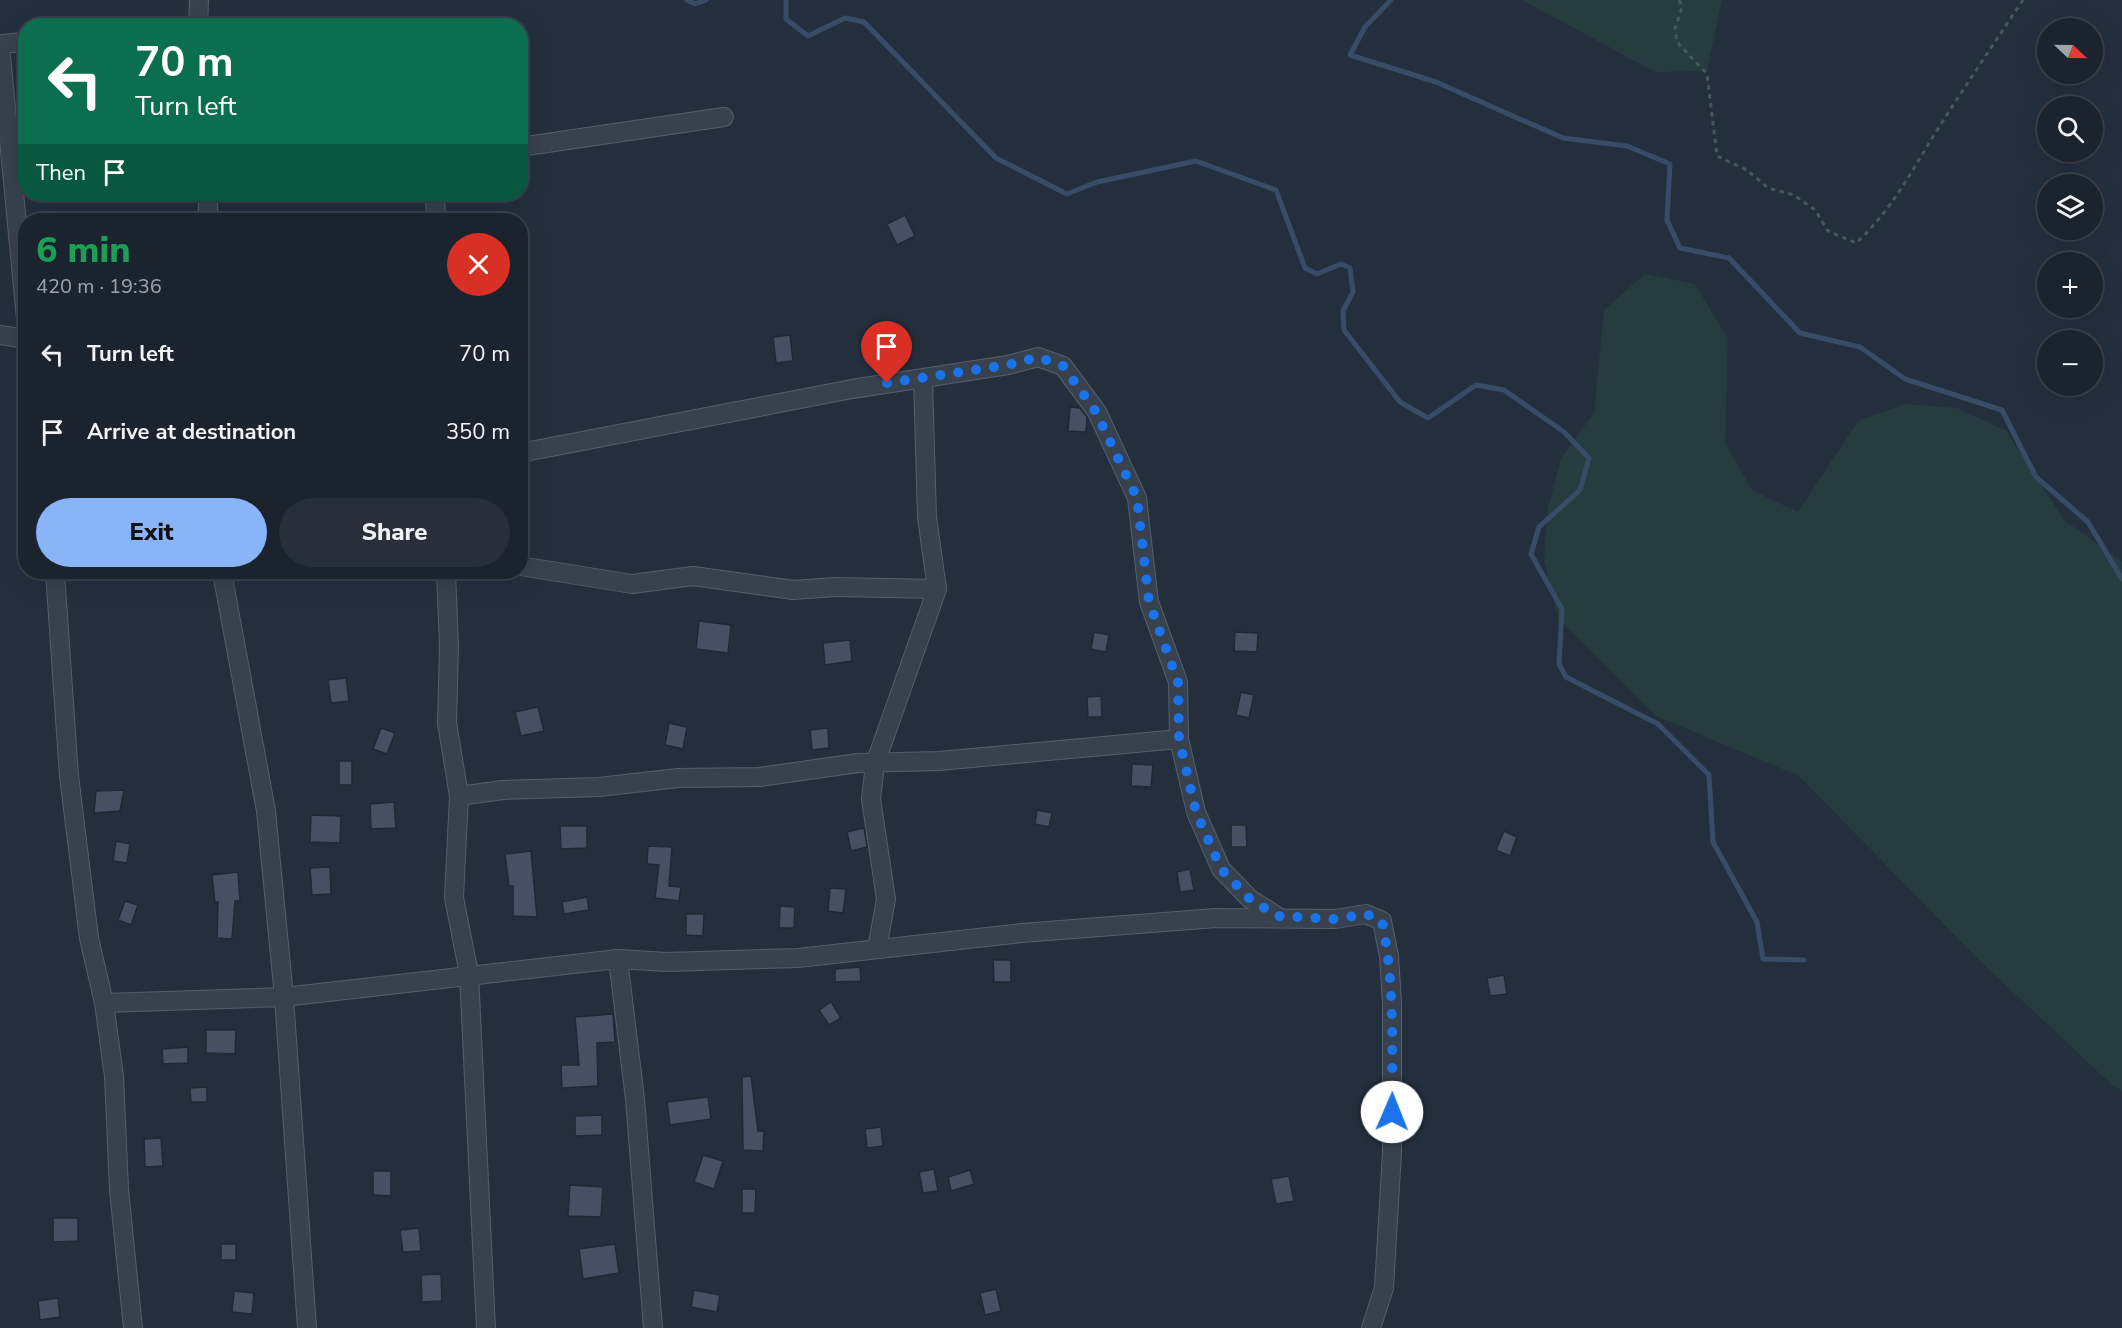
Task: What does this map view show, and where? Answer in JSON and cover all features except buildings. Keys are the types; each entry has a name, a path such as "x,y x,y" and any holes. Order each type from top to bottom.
{"street":[{"path":"198,18 199,0"},
{"path":"18,43 0,44 18,234"},
{"path":"528,146 724,117"},
{"path":"0,335 18,338"},
{"path":"528,451 852,389 1008,365 1038,357 1063,366 1081,387 1096,412 1137,498 1149,602 1178,682 1179,739 1196,812 1221,869 1250,899 1277,916"},
{"path":"877,949 886,899 872,799 875,764 937,589 927,517 923,379"},
{"path":"528,567 632,584 693,576 793,590 836,587 937,589"},
{"path":"55,579 69,776 89,938 104,1003 114,1076 118,1190 132,1328"},
{"path":"223,579 267,811 284,997 307,1328"},
{"path":"446,579 449,647 447,723 459,796 454,898 469,975 486,1328"},
{"path":"459,796 503,790 599,787 678,777 759,777 858,763 875,764 1050,752 1179,739"},
{"path":"104,1003 284,997 618,959 667,962 798,958 1022,933 1216,918 1277,916 1335,919 1366,914 1382,921 1389,956 1392,1003 1392,1152 1384,1288 1371,1328"},
{"path":"618,959 635,1100 654,1328"}],"path":[{"path":"1679,0 1682,7 1675,29 1677,42 1707,74 1717,156 1747,170 1768,188 1794,195 1815,210 1828,231 1856,243 1876,225 1900,194 1936,133 2023,0"}],"green space":[{"path":"1522,0 1722,0 1707,71 1655,72"},
{"path":"1645,274 1695,284 1728,339 1725,443 1752,490 1798,512 1858,421 1905,404 1957,408 2006,431 2064,520 2122,562 2122,1091 2111,1084 1978,959 1799,776 1656,716 1558,618 1544,559 1548,508 1561,458 1594,413 1604,310"}],"waterway":[{"path":"687,0 695,4 706,0"},
{"path":"786,0 786,19 808,36 845,18 864,22 996,158 1067,194 1097,182 1196,161 1276,190 1305,268 1317,274 1341,264 1350,268 1353,292 1343,311 1344,330 1400,402 1428,418 1476,385 1504,390 1564,432 1589,458 1580,490 1539,527 1531,554 1562,609 1559,664 1566,677 1658,724 1709,775 1713,842 1757,922 1763,959 1804,960"},
{"path":"1391,0 1365,27 1350,55 1436,82 1563,138 1627,146 1670,164 1667,220 1680,248 1729,258 1800,333 1860,347 1905,379 2002,410 2036,477 2088,522 2122,579"}],"route":[{"path":"887,383 1008,365 1038,357 1063,366 1081,387 1096,412 1137,498 1149,602 1178,682 1179,739 1196,812 1221,869 1250,899 1277,916 1335,919 1366,914 1382,921 1389,956 1392,1003 1392,1112"}]}
